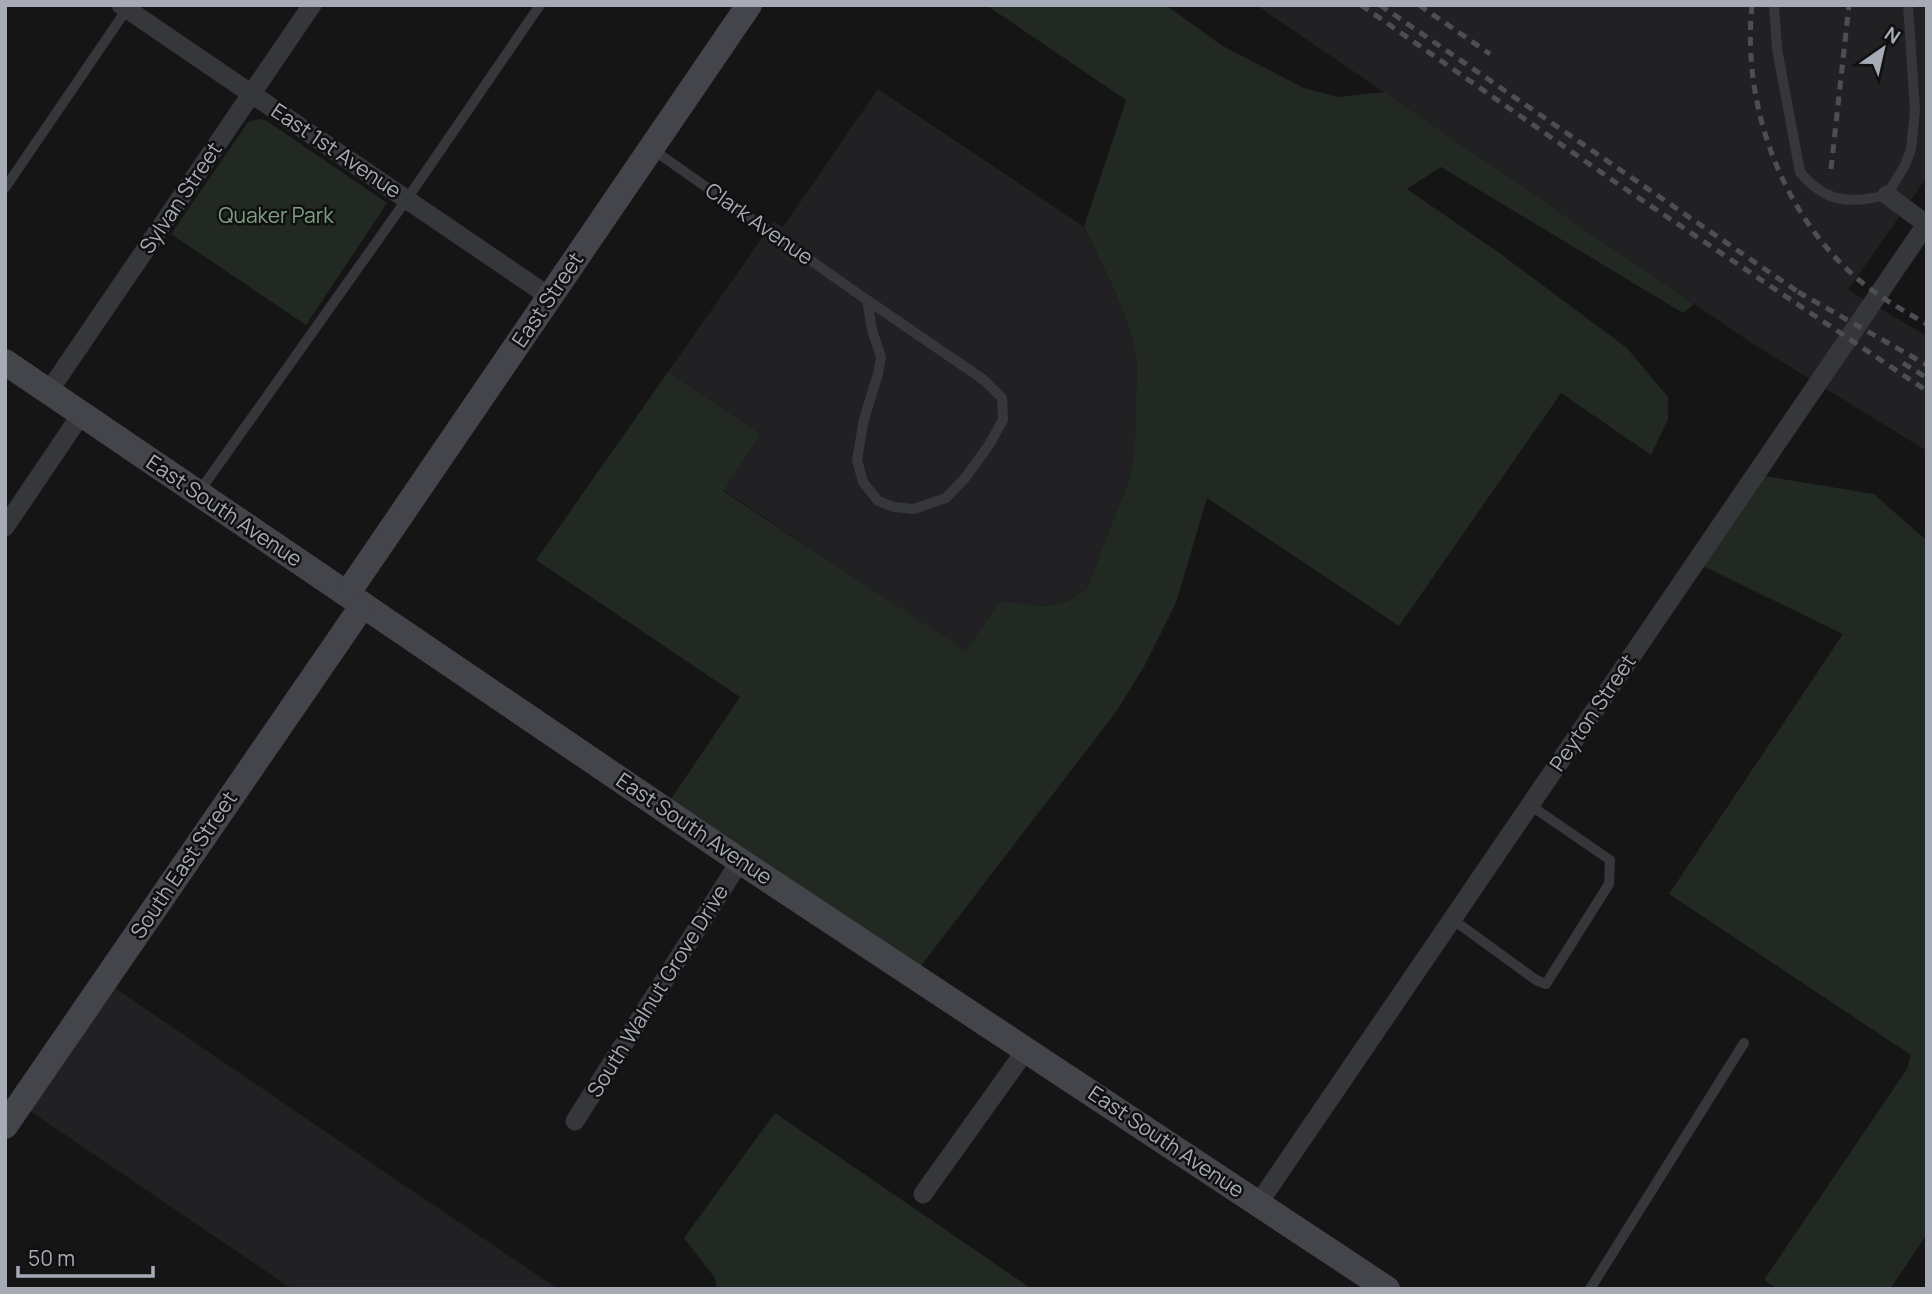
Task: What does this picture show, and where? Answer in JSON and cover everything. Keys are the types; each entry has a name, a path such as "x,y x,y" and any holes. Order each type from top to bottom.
{"street":[{"name":"Sylvan Street","path":"49,391 312,5"},
{"name":"East 1st Avenue","path":"126,6 550,297"},
{"name":"East Street","path":"355,599 550,297 746,6"},
{"path":"1887,195 1927,224"},
{"name":"Peyton Street","path":"1258,1204 1927,224"},
{"name":"East South Avenue","path":"5,362 740,861 1387,1289"},
{"path":"5,527 82,414"},
{"name":"South East Street","path":"5,1126 355,599"},
{"name":"South Walnut Grove Drive","path":"575,1121 740,861"},
{"path":"923,1194 1026,1050"}],"lane":[{"path":"198,493 407,200 540,5"},
{"path":"1774,5 1777,49 1800,172 1810,185 1835,199 1866,200 1887,195 1911,149 1915,111 1908,5"},
{"path":"5,188 126,6"},
{"name":"Clark Avenue","path":"651,149 984,380 1002,398 1003,420 965,478 946,498 914,509 894,507 878,501 863,482 857,460 864,419 881,357 867,300"},
{"path":"1452,919 1508,961 1546,984 1609,884 1610,860 1530,806"},
{"path":"1590,1289 1744,1043"}],"shaded area":[{"path":"1256,5 1927,5 1927,177 1848,290 1927,336 1927,451 1753,344"},
{"path":"878,89 1084,227 1129,327 1137,360 1135,438 1130,477 1086,590 1068,601 1044,606 1000,601 966,652 723,490 761,434 668,372 774,221 783,227"},
{"path":"115,988 558,1289 292,1289 30,1111"}],"green space":[{"path":"986,5 1166,5 1221,45 1304,88 1338,97 1384,92 1694,304 1683,313 1441,167 1407,189 1498,252 1627,348 1668,397 1668,419 1651,455 1561,393 1399,626 1207,498 1176,603 1145,665 1116,712 920,967 671,799 740,697 536,560 668,372 761,434 723,491 966,651 1000,601 1044,606 1068,601 1086,590 1130,477 1135,438 1137,360 1129,327 1084,227 1126,100"},
{"name":"Quaker Park","path":"261,119 387,203 306,325 171,234 246,125 250,121"},
{"path":"1765,476 1874,494 1927,541 1927,1234 1890,1289 1778,1289 1764,1280 1907,1069 1911,1055 1669,894 1843,634 1701,565"},
{"path":"775,1113 1032,1289 717,1289 715,1278 684,1238"}],"railway":[{"path":"1361,5 1615,182 1927,391"},
{"path":"1380,5 1804,296"},
{"path":"1419,5 1490,54"},
{"path":"1752,5 1750,42 1753,79 1760,115 1785,185 1826,247 1851,273 1897,307 1927,324"},
{"path":"1831,169 1849,5"},
{"path":"1798,292 1927,365"},
{"path":"1903,363 1927,378"}]}
